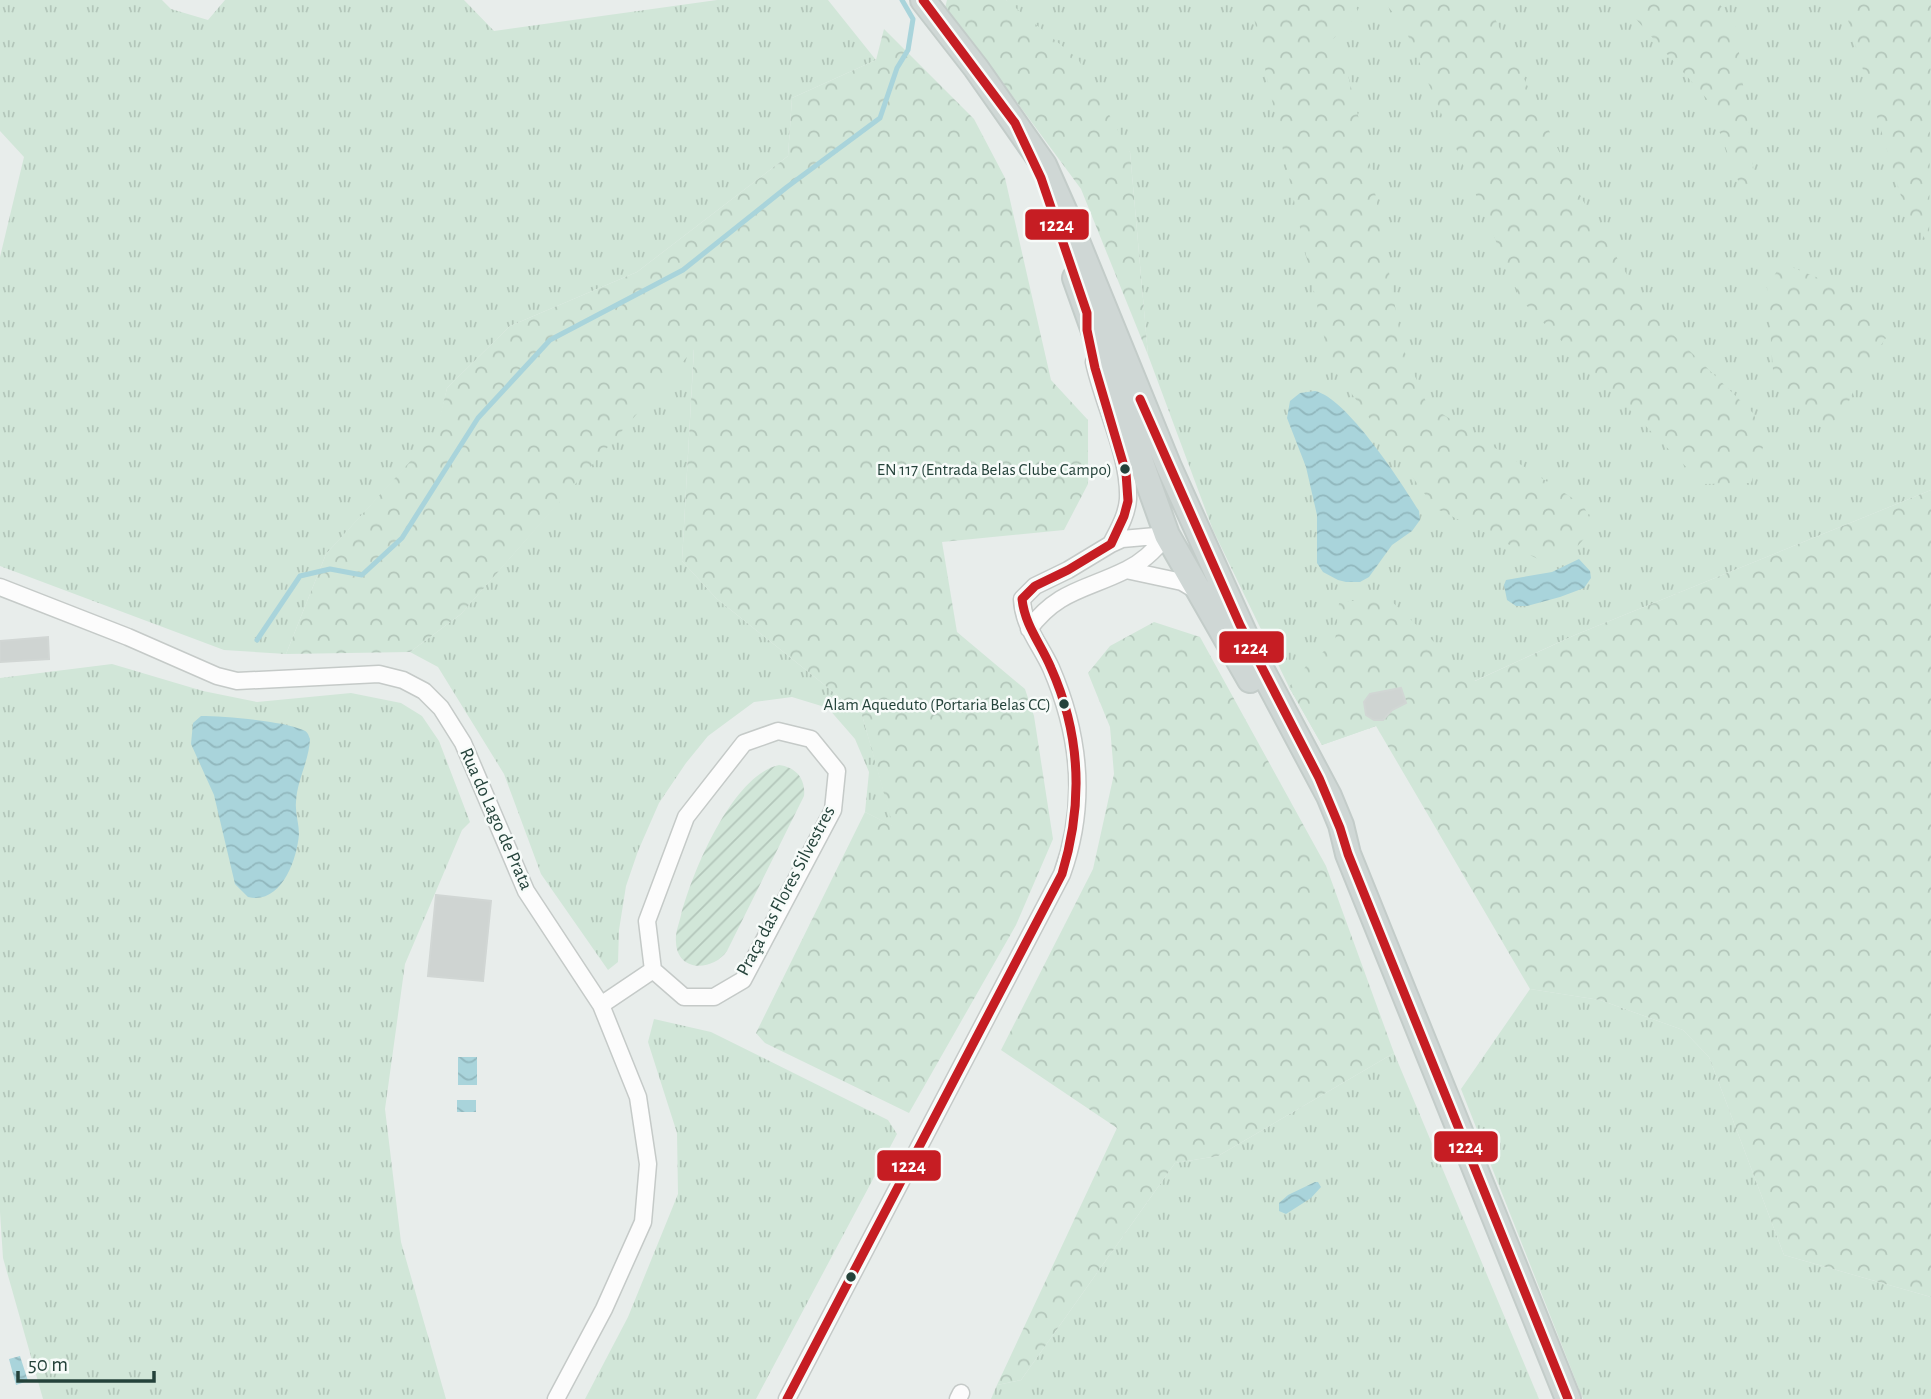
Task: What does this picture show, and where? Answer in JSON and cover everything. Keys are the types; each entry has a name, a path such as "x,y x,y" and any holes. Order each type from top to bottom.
{"main road":[{"path":"923,0 976,68 1044,165 1178,486 1255,657 1329,796 1341,825 1348,854 1568,1399"},
{"path":"1015,123 1041,178 1167,535 1348,854"},
{"path":"1167,535 1178,486"},
{"path":"1167,535 1193,556 1255,657"}],"street":[{"path":"1087,313 1087,330 1095,368 1126,473 1128,501 1111,544"},
{"path":"787,1399 1062,874 1072,847 1079,777 1069,717 1047,659 1029,629 1022,599 1035,586 1111,544 1122,540 1167,535"},
{"path":"1029,629 1041,613 1057,601 1080,588 1126,570 1153,552 1167,535"},
{"path":"1126,570 1182,582 1200,592"},
{"name":"Rua do Lago de Prata","path":"0,587 217,676 237,681 379,674 403,680 424,691 441,708 463,743 526,891 601,1005 638,1097 648,1164 643,1222 604,1309 556,1399"},
{"name":"Praça das Flores Silvestres","path":"778,731 811,739 836,771 833,810 743,980 713,997 684,997 653,970 647,921 686,817 744,743 778,731"},
{"path":"601,1005 653,970"}],"green space":[{"path":"0,0 162,0 171,9 208,20 225,0 464,0 494,31 717,0 828,0 876,60 792,98 788,156 637,272 510,326 447,388 437,433 326,554 286,654 224,650 0,566 0,257 24,157 0,131"},
{"path":"947,0 1006,0 1078,59 1130,152 1148,355 1081,189 1005,86 944,12"},
{"path":"1006,0 1931,0 1931,490 1575,635 1376,726 1322,745 1289,687 1213,530 1148,355 1130,152"},
{"path":"1250,0 1353,0 1359,14 1330,42 1345,63 1370,164 1402,346 1427,404 1583,505 1594,527 1576,548 1540,560 1435,508 1330,364"},
{"path":"1382,0 1487,2 1582,199 1648,310 1754,414 1763,447 1751,483 1703,484 1521,300 1403,24"},
{"path":"1619,0 1717,0 1736,28 1756,190 1744,196 1707,99"},
{"path":"1842,0 1931,0 1929,245 1904,206"},
{"path":"884,29 974,119 1005,178 1051,380 1088,420 1088,484 1064,530 942,542 957,632 1025,689 1034,716 1053,839 1016,925 909,1113 765,1043 756,1033 865,812 893,826 862,715 716,598 682,561 694,349 461,614 410,652 286,654 326,554 436,433 447,388 510,326 637,272 788,156 792,98 876,60"},
{"path":"1782,263 1840,287 1886,338 1861,374 1842,417 1826,424 1796,405 1773,370 1767,287"},
{"path":"694,347 682,561 716,598 862,715 894,827 865,812 869,772 855,739 828,708 792,697 754,702 708,736 659,803 626,886 619,930 618,962 608,970 541,874 504,774 438,667 410,652 461,614"},
{"path":"1931,490 1931,1297 1784,1255 1709,1057 1683,1030 1600,1000 1530,989 1376,726 1322,745 1289,687 1306,666 1335,642 1339,603 1386,596 1475,681 1575,635"},
{"path":"1154,622 1200,637 1326,866 1394,1053 1218,1156 1175,1163 1021,1380 997,1385 1117,1128 1001,1050 1093,869 1114,774 1110,727 1088,673 1110,646"},
{"path":"112,664 203,691 257,702 351,693 401,703 422,716 439,741 470,822 462,830 405,964 385,1109 401,1242 446,1399 43,1399 3,1258 0,1212 0,678"},
{"path":"779,765 790,768 799,775 804,796 727,951 713,963 696,966 689,964 678,952 676,935 686,897 704,852 716,828 745,787 762,773"},
{"path":"1530,989 1600,1000 1683,1030 1709,1057 1784,1255 1931,1297 1931,1399 1583,1399 1461,1089"},
{"path":"654,1019 711,1032 888,1120 897,1134 756,1399 585,1399 628,1317 678,1194 677,1133 648,1042"},
{"path":"1394,1053 1539,1399 991,1399 997,1385 1021,1380 1175,1163 1218,1156"}],"water":[{"path":"1315,391 1328,397 1357,424 1387,462 1419,511 1420,520 1412,531 1392,545 1369,577 1360,582 1338,580 1323,572 1317,563 1317,515 1306,467 1287,418 1290,401 1300,393"},
{"path":"1579,559 1590,571 1591,578 1584,588 1527,606 1516,606 1507,600 1504,585 1506,580 1552,572"},
{"path":"201,716 282,724 307,732 310,739 297,794 299,834 295,856 278,887 260,898 248,897 235,884 214,795 191,744 193,723"},
{"path":"458,1057 477,1057 477,1085 458,1085"},
{"path":"457,1100 476,1100 476,1112 457,1112"},
{"path":"1315,1182 1321,1187 1311,1198 1286,1214 1279,1211 1279,1203 1288,1195"},
{"path":"20,1356 28,1381 16,1385 9,1359"}],"building":[{"path":"48,637 49,659 0,662 0,641"},
{"path":"1401,688 1406,703 1392,710 1383,720 1374,720 1366,715 1364,702 1370,694"},
{"path":"436,895 491,901 483,981 428,976"}],"waterway":[{"path":"257,640 300,576 330,569 362,575 402,538 478,418 550,340 683,270 787,187 880,118 897,68 908,50 913,19 902,0"}],"transit line":[{"name":"1224","path":"787,1399 1062,874 1069,848 1076,796 1073,744 1061,693 1030,626 1022,599 1035,586 1111,544 1128,501 1126,473 1095,368 1087,330 1087,313 1041,178 1015,123 923,0"},
{"name":"1224","path":"1140,399 1240,625 1319,778 1568,1399"}],"place":[{"name":"EN 117 (Entrada Belas Clube Campo)","path":"1125,469"},
{"name":"Alam Aqueduto (Portaria Belas CC)","path":"1064,704"}]}
